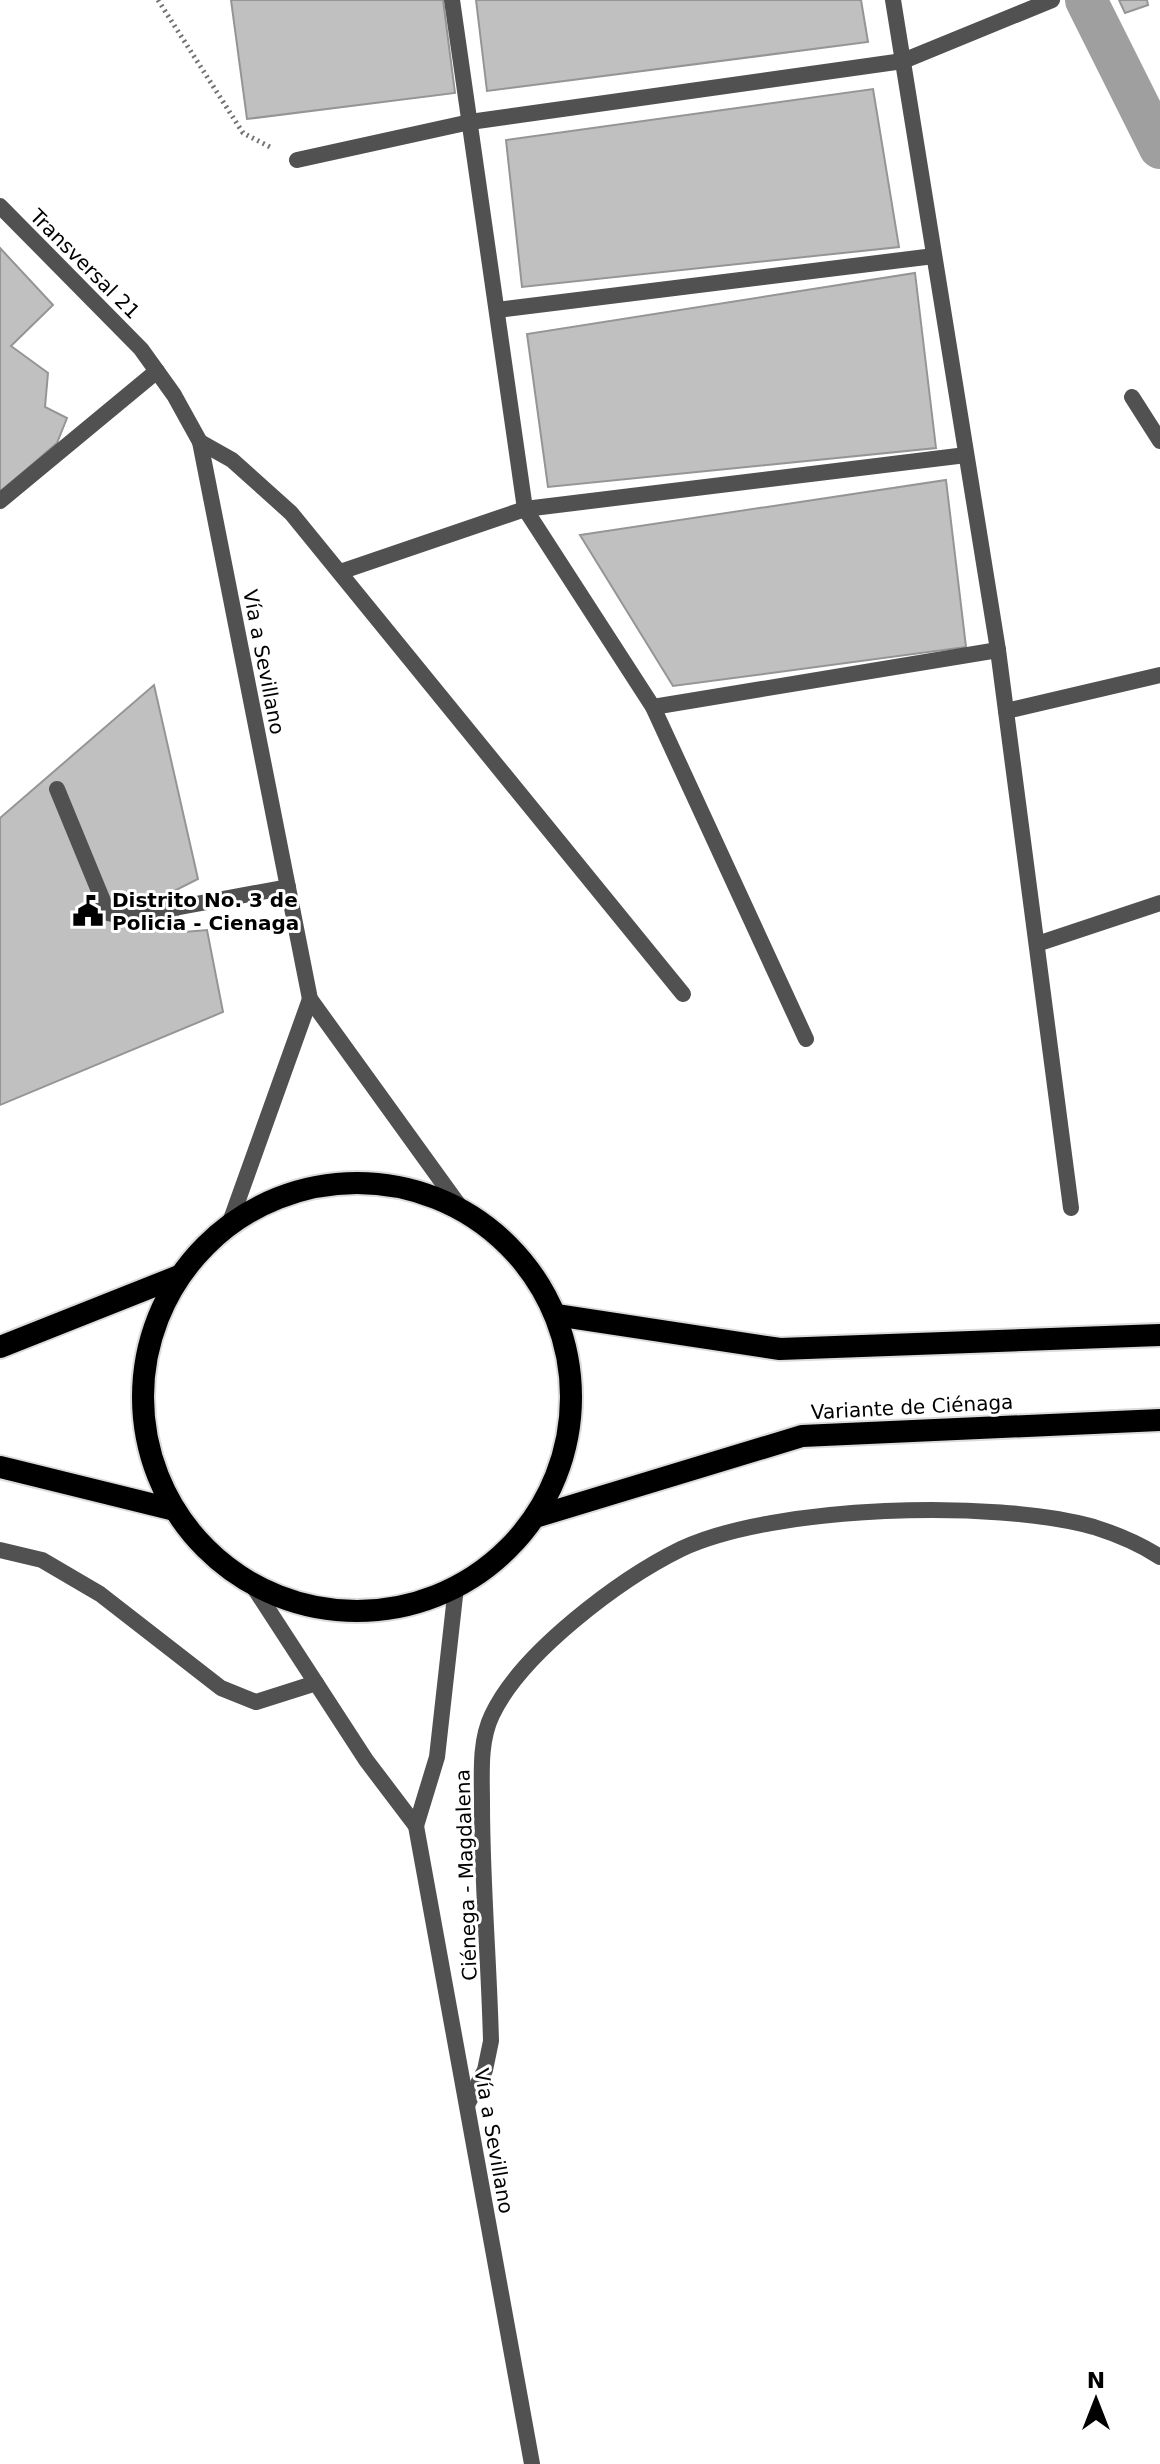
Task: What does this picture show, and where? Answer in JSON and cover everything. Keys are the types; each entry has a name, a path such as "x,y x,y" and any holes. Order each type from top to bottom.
{"highway":[{"path":"362,1183 397,1187 431,1196 463,1211 493,1231 518,1255 540,1284 556,1315 567,1348 572,1383 571,1419 564,1453 552,1487 535,1517 513,1545 485,1568 456,1587 423,1600 388,1608 352,1610 318,1607 251,1583 221,1562 196,1538 175,1510 158,1479 148,1445 143,1375 150,1340 162,1307 179,1276 202,1249 229,1225 259,1206 291,1193 362,1183"},
{"path":"0,1347 179,1276"},
{"path":"556,1315 780,1349 1160,1335"},
{"name":"Variante de Ciénaga","path":"535,1517 802,1436 1160,1420"},
{"path":"0,1467 175,1510"}],"street":[{"path":"452,0 525,509 653,707 806,1039"},
{"path":"893,0 998,650 1071,1208"},
{"path":"297,160 470,122 903,61 1052,0"},
{"name":"Transversal 21","path":"0,206 141,349"},
{"path":"497,310 934,256"},
{"name":"Vía a Sevillano","path":"141,349 200,442 310,999 463,1211"},
{"path":"0,501 157,371"},
{"path":"1132,397 1160,441"},
{"path":"200,442 232,460 291,513 683,994"},
{"path":"340,572 525,509 966,455"},
{"path":"653,707 998,650"},
{"path":"1006,711 1160,675"},
{"path":"57,789 108,913 121,916 142,914 288,887"},
{"path":"1037,944 1160,903"},
{"path":"229,1225 310,999"},
{"name":"Ciénega - Magdalena","path":"467,2105 485,2070 491,2041 482,1836 482,1752 491,1717 504,1694 529,1663 585,1611 682,1549 737,1530 799,1519 895,1511 1017,1513 1093,1527 1144,1547 1160,1557"},
{"path":"0,1550 42,1560 100,1594 221,1688 256,1702 316,1683"},
{"name":"Vía a Sevillano","path":"251,1583 366,1760 416,1826 532,2464"},
{"name":"Vía a Sevillano","path":"416,1826 437,1757 456,1587"}],"path":[{"path":"158,0 243,133 297,160"}],"building":[{"path":"231,0 443,0 455,93 247,119"},
{"path":"476,0 861,0 868,42 487,91"},
{"path":"1119,0 1147,0 1148,5 1125,13"},
{"path":"873,89 899,247 522,287 506,140"},
{"path":"0,248 53,305 11,346 48,373 45,407 67,418 57,443 0,492"},
{"path":"915,273 936,448 548,487 527,334"},
{"path":"946,480 966,647 673,686 580,535"},
{"name":"Distrito No. 3 de Policia - Cienaga","path":"154,685 198,879 170,893 184,932 207,930 223,1012 0,1105 0,818"}],"waterway":[{"path":"1086,0 1160,148"}],"place":[{"name":"Distrito No. 3 de Policia - Cienaga","path":"88,911"}]}
